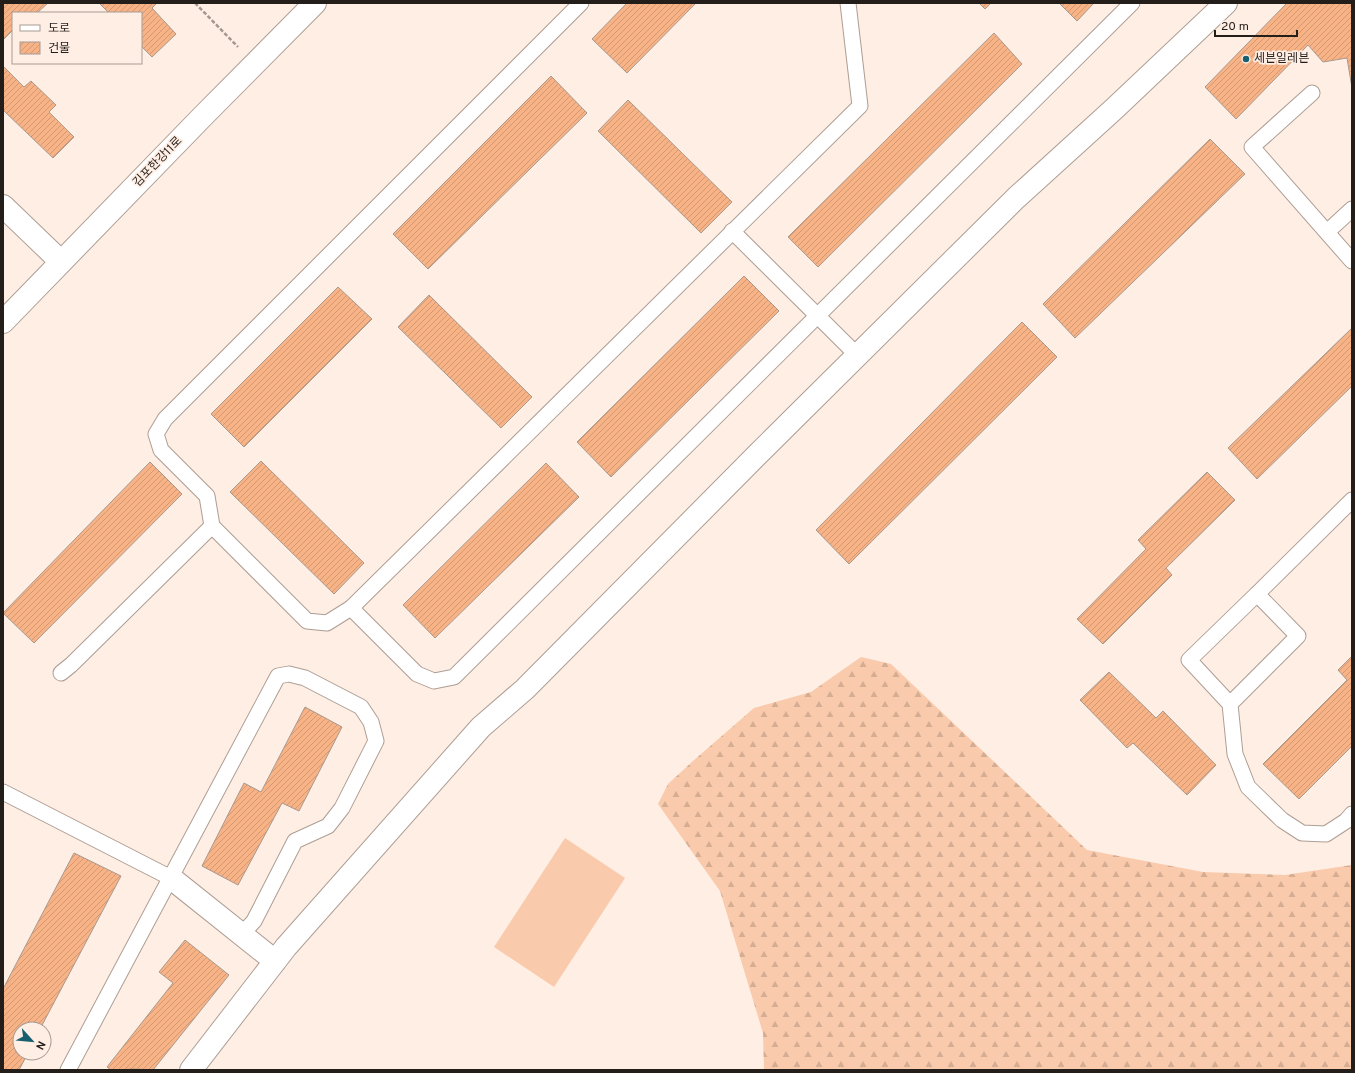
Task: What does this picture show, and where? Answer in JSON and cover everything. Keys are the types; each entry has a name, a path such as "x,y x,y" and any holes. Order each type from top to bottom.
{"street":[{"name":"김포한강11로","path":"3,307 303,3"},
{"name":"김포한강11로","path":"3,322 315,3"},
{"path":"191,1070 286,947 481,727 525,689 857,355 1016,198 1114,109 1226,3"},
{"path":"3,206 55,256"},
{"path":"171,878 275,961"}],"lane":[{"path":"581,3 165,419 156,434 161,450 207,496 212,526 307,621 328,623 350,608 860,106 848,3"},
{"path":"350,608 417,674 434,681 454,677 1132,3"},
{"path":"1312,93 1252,147 1352,260"},
{"path":"1327,232 1352,209"},
{"path":"732,231 857,355"},
{"path":"1352,500 1189,660 1230,704 1235,754 1248,787 1282,820 1302,833 1326,834 1352,814"},
{"path":"61,673 212,526"},
{"path":"1230,704 1298,636 1257,594"},
{"path":"68,1070 278,676 289,674 305,678 361,707 371,722 376,741 342,808 328,826 295,841 254,921 241,935"},
{"path":"3,792 171,878"}],"path":[{"path":"195,3 249,58"}],"green space":[{"path":"861,657 891,664 1087,850 1203,872 1285,875 1352,865 1352,1070 764,1070 763,1033 720,891 658,804 668,784 754,708 811,692"},
{"path":"565,838 625,878 554,987 494,947"}],"building":[{"path":"3,3 48,3 38,12 12,12 12,31 3,40"},
{"path":"99,3 157,3 152,8 176,34 152,57 142,47 142,12 108,12"},
{"path":"627,3 696,3 627,73 592,39"},
{"path":"979,3 991,3 985,9"},
{"path":"1059,3 1094,3 1077,21"},
{"path":"1287,3 1352,3 1352,88 1347,58 1323,62 1308,45 1236,119 1205,87"},
{"path":"994,33 1022,64 818,267 788,237"},
{"path":"3,66 24,87 31,81 56,105 49,112 74,137 53,158 3,110"},
{"path":"551,76 587,113 428,269 393,234"},
{"path":"628,100 732,202 701,233 598,131"},
{"path":"1210,139 1245,174 1075,338 1043,304"},
{"path":"744,276 779,311 611,477 577,442"},
{"path":"338,287 372,319 244,447 211,414"},
{"path":"429,295 532,397 501,428 398,327"},
{"path":"1022,322 1057,357 849,564 816,530"},
{"path":"1352,328 1352,386 1257,479 1228,448"},
{"path":"261,461 364,563 334,594 230,492"},
{"path":"150,462 182,494 34,643 3,613"},
{"path":"546,463 579,497 435,638 403,605"},
{"path":"1207,472 1235,500 1166,568 1172,575 1103,644 1077,619 1146,549 1138,540"},
{"path":"1352,656 1352,746 1299,799 1263,764 1347,680 1338,670"},
{"path":"1109,672 1156,718 1163,711 1216,765 1187,795 1133,743 1127,748 1080,700"},
{"path":"305,707 342,727 299,811 282,803 238,885 202,866 244,783 261,792"},
{"path":"74,853 121,876 44,1021 12,1021 12,1061 24,1061 19,1070 3,1070 3,989"},
{"path":"185,940 229,975 153,1070 111,1070 107,1067 173,983 159,972"}],"place":[{"name":"세븐일레븐","path":"1246,59"}]}
